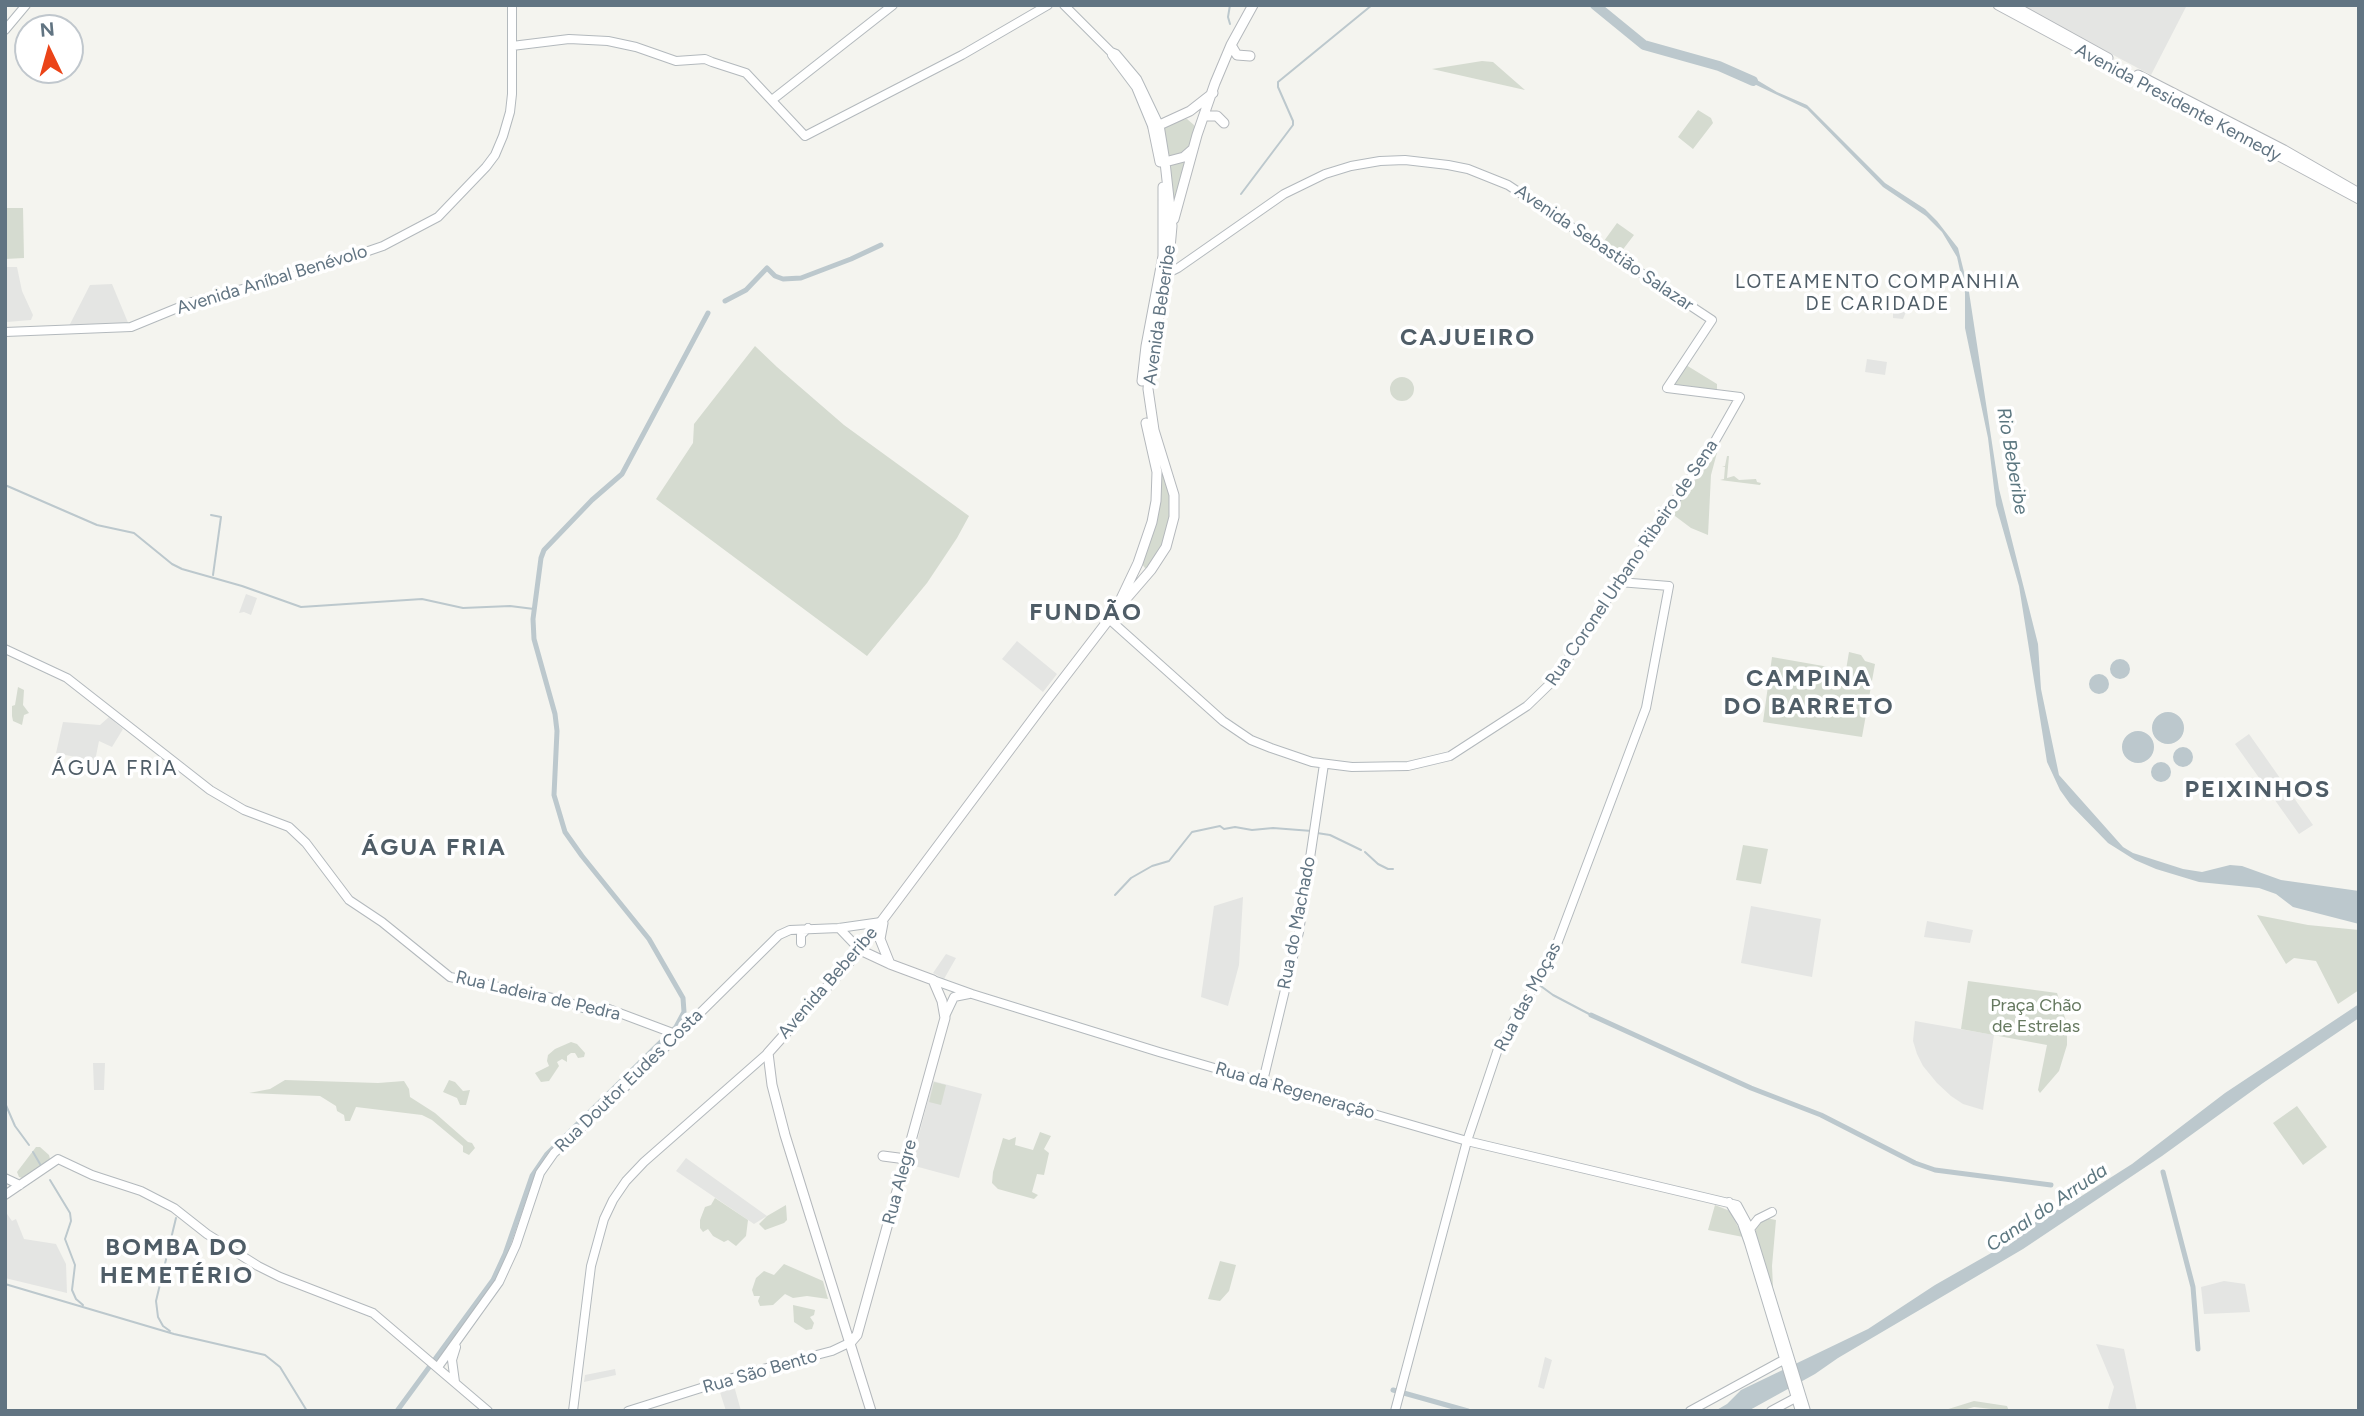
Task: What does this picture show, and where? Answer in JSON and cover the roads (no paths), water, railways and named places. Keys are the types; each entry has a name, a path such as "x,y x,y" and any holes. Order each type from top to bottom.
{"main road":[{"path":"1172,226 1197,135 1231,45 1253,5"},
{"name":"Avenida Presidente Kennedy","path":"1998,5 2359,199"},
{"name":"Avenida Presidente Kennedy","path":"2012,5 2145,78 2284,149 2359,193"},
{"path":"1231,45 1237,55 1250,55"},
{"path":"1156,127 1183,115 1213,93"},
{"path":"1183,115 1194,121 1197,135"},
{"path":"1205,116 1217,116 1224,123"},
{"name":"Avenida Beberibe","path":"871,1411 785,1135 772,1085 768,1053 860,950 1111,617 1151,570 1169,538 1175,507 1174,495 1154,430 1149,398 1150,366 1172,226 1156,127"},
{"path":"1162,159 1184,157 1194,148"},
{"name":"Avenida Beberibe","path":"1111,617 1138,563 1152,522 1157,493 1157,472 1144,414 1142,383 1163,256 1162,159"},
{"path":"1138,563 1142,568 1151,570"},
{"path":"883,920 880,939 890,964"},
{"name":"Rua da Regeneração","path":"860,950 933,980"},
{"path":"933,980 942,1001 945,1018"},
{"name":"Rua Alegre","path":"851,1342 858,1335 945,1018"},
{"path":"883,1156 906,1159"}],"street":[{"path":"5,30 26,5"},
{"name":"Avenida Aníbal Benévolo","path":"5,332 131,327 192,302 302,273 383,246 444,212 486,167 500,144 510,111 512,5"},
{"path":"772,100 892,5"},
{"path":"512,46 554,40 593,40 630,45 676,61 705,60 747,73 805,136 962,55 1048,5"},
{"name":"Avenida Beberibe","path":"1064,5 1111,52 1136,87 1156,127"},
{"name":"Avenida Sebastião Salazar","path":"1166,274 1284,194 1325,174 1380,161 1423,161 1468,169 1508,185 1712,320 1667,388 1739,397"},
{"path":"1169,254 1176,259 1188,260"},
{"name":"Rua Coronel Urbano Ribeiro de Sena","path":"1111,617 1237,731 1271,748 1324,764 1352,767 1408,766 1450,756 1527,706 1557,677 1567,658 1711,448 1739,397"},
{"name":"Rua das Moças","path":"1395,1411 1467,1141 1499,1046 1554,952 1646,708 1669,586 1619,582"},
{"name":"Rua Ladeira de Pedra","path":"5,649 67,678 210,790 244,810 289,827 306,843 349,900 382,922 450,978 562,1000 583,1008 606,1008 673,1033"},
{"name":"Rua do Machado","path":"1263,1081 1299,932 1324,764"},
{"name":"Rua Doutor Eudes Costa","path":"434,1365 459,1338 499,1282 516,1245 540,1173 554,1153 607,1105 673,1033 784,931 839,928 883,920"},
{"path":"801,943 801,935 808,928"},
{"path":"839,928 860,950"},
{"name":"Rua da Regeneração","path":"933,980 1159,1052 1467,1141 1733,1203"},
{"name":"Rua Alegre","path":"945,1018 954,997 972,994"},
{"path":"573,1411 591,1266 598,1238 613,1200 644,1162 768,1053"},
{"path":"5,1195 58,1159 92,1175 128,1186 174,1208 207,1234 281,1278 373,1313 486,1410"},
{"path":"5,1178 20,1185"},
{"path":"1733,1203 1750,1229 1798,1392 1807,1411"},
{"path":"1733,1203 1788,1360"},
{"path":"1750,1229 1758,1219 1772,1212"},
{"path":"455,1382 452,1360 459,1338"},
{"name":"Rua São Bento","path":"628,1411 755,1371 832,1351 851,1342"},
{"path":"1690,1411 1788,1360"},
{"path":"1771,1411 1798,1392"},
{"path":"1798,1392 1800,1411"}],"waterway":[{"path":"1230,5 1230,24"},
{"path":"1241,194 1293,125 1278,82 1372,5"},
{"name":"Rio Beberibe","path":"1595,5 1644,45 1719,66 1753,81"},
{"path":"725,301 746,290 767,268 783,279 801,278 881,245"},
{"path":"397,1411 493,1280 505,1254 532,1176 547,1154 676,1027 684,1012 683,998 649,939 565,832 554,795 557,731 555,714 534,639 533,619 544,550 592,500 622,474 708,313"},
{"path":"5,485 97,525 134,533 182,569 301,607 422,599 463,608 510,606 534,609"},
{"path":"211,515 221,517 213,575"},
{"path":"1115,895 1131,878 1152,866 1169,861 1192,832 1220,826 1224,829 1235,827 1252,830 1273,828 1312,831"},
{"path":"1317,833 1330,835 1361,850"},
{"path":"1365,852 1378,864 1393,869"},
{"path":"1538,984 1591,1015"},
{"name":"Canal do Arruda","path":"1591,1015 1751,1088 1821,1115 1915,1163 1935,1170 2051,1185"},
{"path":"5,1103 15,1126 29,1145"},
{"path":"33,1152 40,1164"},
{"path":"2163,1172 2193,1287 2198,1349"},
{"path":"50,1180 70,1213 71,1221 65,1239 75,1265 72,1290 83,1305"},
{"path":"170,1331 158,1317 156,1301 176,1218"},
{"path":"5,1284 174,1334 265,1355 280,1367 307,1411"},
{"path":"1393,1390 1468,1411"}],"district":[{"name":"LOTEAMENTO COMPANHIA DE CARIDADE","path":"1878,293"},
{"name":"CAJUEIRO","path":"1468,338"},
{"name":"FUNDÃO","path":"1086,613"},
{"name":"CAMPINA DO BARRETO","path":"1809,693"},
{"name":"ÁGUA FRIA","path":"115,769"},
{"name":"PEIXINHOS","path":"2258,790"},
{"name":"ÁGUA FRIA","path":"434,848"},
{"name":"BOMBA DO HEMETÉRIO","path":"177,1262"}],"park label":[{"name":"Praça Chão de Estrelas","path":"2036,1016"}]}
